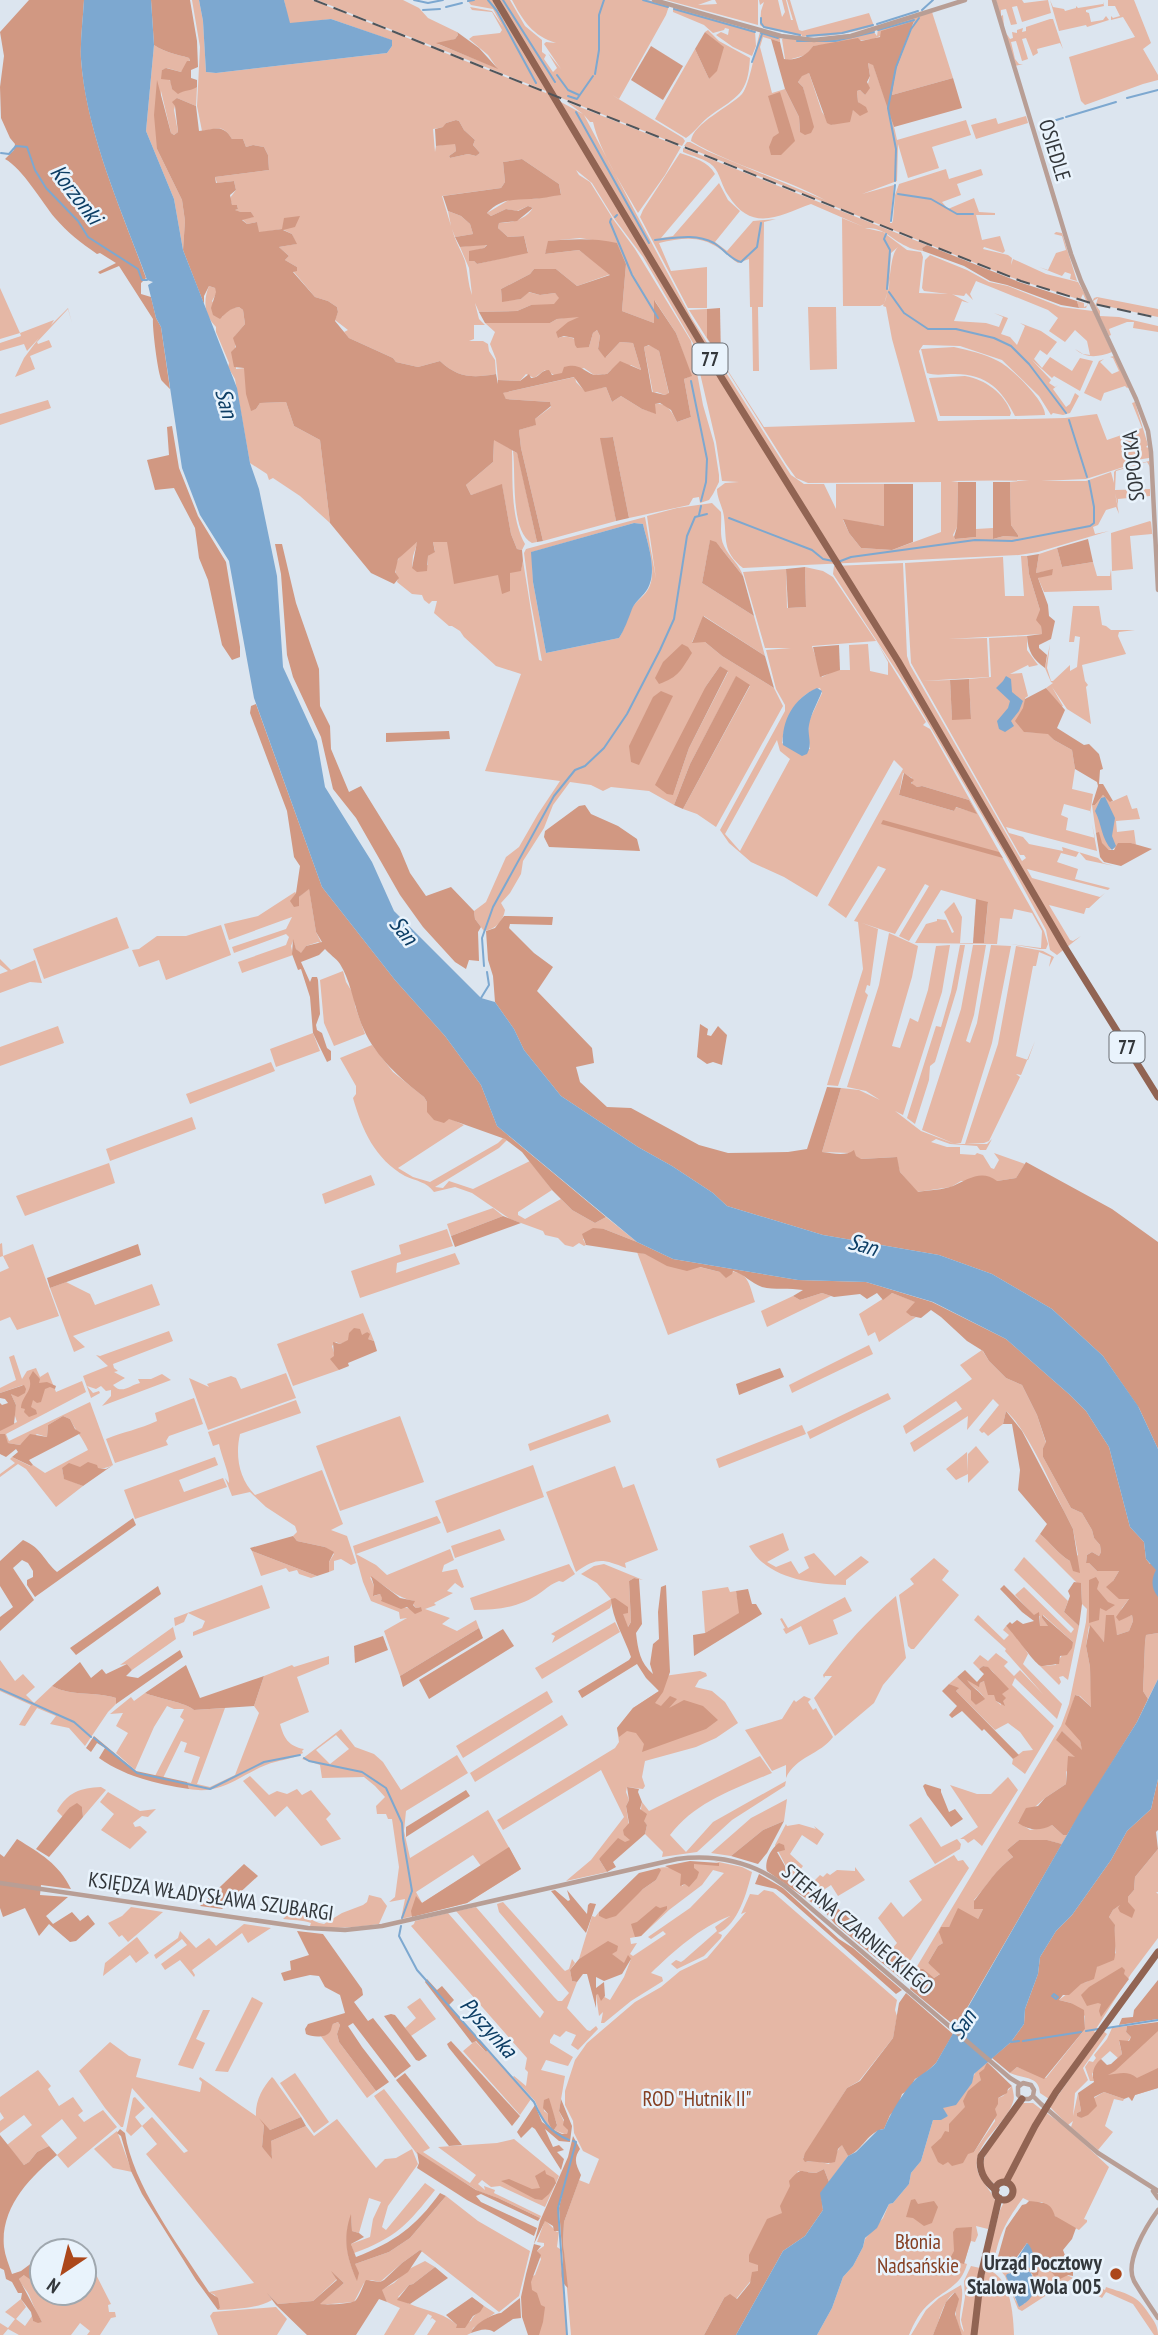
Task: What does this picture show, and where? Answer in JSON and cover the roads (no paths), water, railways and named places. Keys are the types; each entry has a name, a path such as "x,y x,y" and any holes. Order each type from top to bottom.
{"main road":[{"name":"77","path":"498,2 723,380 898,661 1070,956 1158,1097"},
{"path":"974,2335 981,2273 1001,2199 1002,2185 1013,2171 1048,2105 1158,1952"},
{"path":"1001,2199 1009,2199 1013,2189 985,2180 980,2166 982,2155 1021,2098"}],"street":[{"path":"654,0 781,36 814,40 851,36 965,0"},
{"name":"OSIEDLE","path":"994,0 1063,230 1077,273 1093,307"},
{"name":"SOPOCKA","path":"1093,307 1126,375 1150,440 1158,590"},
{"name":"STEFANA CZARNIECKIEGO","path":"581,1881 687,1858 715,1858 741,1863 765,1873 785,1886 1019,2086"},
{"name":"KSIĘDZA WŁADYSŁAWA SZUBARGI","path":"0,1882 308,1928 345,1930 382,1926 581,1881"},
{"path":"1032,2097 1034,2090 1031,2085 1026,2082 1019,2086 1021,2098 1032,2097 1092,2148 1157,2194"},
{"path":"1158,2211 1135,2260 1134,2269 1138,2286 1158,2318"}],"water":[{"name":"San","path":"84,0 151,0 154,45 146,131 174,199 183,250 237,388 250,463 259,489 277,576 283,667 317,741 325,787 372,862 394,911 481,998 495,1002 514,1029 524,1050 561,1096 713,1193 727,1206 823,1235 939,1255 992,1274 1052,1309 1103,1356 1138,1406 1158,1449 1158,1597 1152,1584 1156,1570 1146,1559 1144,1542 1130,1527 1109,1447 1086,1411 1006,1339 933,1302 866,1282 798,1280 673,1259 637,1242 497,1126 481,1085 445,1036 395,980 322,887 254,698 229,561 200,515 182,468 161,327 156,318 148,285 153,282 147,280 116,199 97,143 84,87 81,37"},
{"path":"199,0 284,0 290,23 331,19 392,40 392,46 387,53 206,72"},
{"path":"634,523 643,524 651,556 651,581 633,606 619,638 546,653 533,582 531,552"},
{"path":"1006,676 1011,679 1012,692 1023,701 1011,721 1014,726 1005,732 999,729 997,721 1008,708 1010,701 996,688"},
{"path":"817,688 822,691 810,721 809,750 802,756 783,745 784,727 796,704"},
{"path":"1105,797 1115,818 1112,836 1116,846 1112,850 1095,811 1101,798"},
{"name":"San","path":"1158,1679 1158,1779 1151,1809 1127,1831 1111,1860 1072,1915 1056,1931 1040,1957 1038,1974 1025,2009 1024,2024 1011,2042 974,2074 972,2083 956,2105 943,2108 948,2116 933,2120 921,2161 911,2173 909,2184 893,2203 889,2204 877,2228 865,2238 853,2266 843,2277 832,2308 817,2335 736,2335 783,2251 805,2236 823,2210 820,2193 848,2156 856,2152 878,2130 884,2129 910,2086 936,2063 1079,1814 1137,1722"},
{"path":"1027,2243 1032,2252 1034,2267 1033,2270 1028,2267 1024,2269 1031,2273 1034,2288 1031,2297 1019,2307 1006,2276 1020,2271 1013,2268 1013,2265"}],"waterway":[{"path":"414,0 428,3 443,0"},
{"path":"468,1 474,0"},
{"path":"488,0 497,11 536,83"},
{"path":"503,0 555,82"},
{"path":"595,74 599,50 599,15 604,0"},
{"path":"643,0 668,7"},
{"path":"922,10 933,0"},
{"path":"446,7 462,3"},
{"path":"423,10 440,9"},
{"path":"674,9 755,32"},
{"path":"877,24 918,11"},
{"path":"761,18 764,27 800,35"},
{"path":"895,181 896,149 888,108 896,67 911,29 919,18"},
{"path":"878,30 914,20"},
{"path":"807,36 842,33 873,25"},
{"path":"797,41 835,41 874,32"},
{"path":"761,33 778,38"},
{"path":"752,62 762,34"},
{"path":"557,75 568,90 579,95"},
{"path":"568,96 577,99 593,76"},
{"path":"1127,98 1158,90"},
{"path":"1066,117 1116,102"},
{"path":"576,112 649,243"},
{"path":"1053,121 1063,118"},
{"name":"Korzonki","path":"1,153 9,154 16,146 27,147 35,170 46,188 78,221 88,237 138,269 142,280 147,280"},
{"path":"891,221 895,185"},
{"path":"898,194 931,199 957,214 973,214"},
{"path":"611,219 632,275 658,318"},
{"path":"655,240 700,238 714,243 741,262 757,247 761,223"},
{"path":"886,234 884,239 890,250 887,289"},
{"path":"889,292 904,313 928,329 956,329 994,338 1011,346 1029,364 1066,413"},
{"path":"691,381 707,459 706,482 701,501"},
{"path":"1069,420 1087,477"},
{"path":"838,562 851,557 975,540 1012,541 1090,526 1094,523 1094,507 1089,481"},
{"path":"699,515 701,506"},
{"path":"484,966 482,938 493,907 554,796 575,770 585,766 604,748 627,714 674,619 687,536 695,517 707,514"},
{"path":"729,518 812,550 823,559 833,561"},
{"path":"481,998 489,985 487,972"},
{"name":"Pyszynka","path":"0,1689 74,1722 91,1737"},
{"name":"Pyszynka","path":"94,1738 137,1773 210,1789 264,1762 300,1755"},
{"name":"Pyszynka","path":"304,1758 362,1772 386,1788 402,1823 412,1891 402,1918"},
{"name":"Pyszynka","path":"401,1926 399,1936 417,1970 534,2102 547,2125 569,2140"},
{"path":"1054,1994 1058,1997 1056,1999 1052,1996 1054,1994"},
{"path":"1107,2028 1158,2020"},
{"path":"1086,2031 1098,2029"},
{"path":"1023,2041 1081,2032"},
{"path":"1011,2042 1019,2041"},
{"name":"Pyszynka","path":"567,2335 558,2208 576,2142 573,2141"}],"railway":[{"path":"314,0 1021,281 1094,304 1158,318"}],"place":[{"name":"Urząd Pocztowy Stalowa Wola 005","path":"1116,2274"}],"park label":[{"name":"ROD \"Hutnik II\"","path":"697,2098"},
{"name":"Błonia Nadsańskie","path":"918,2253"}]}
